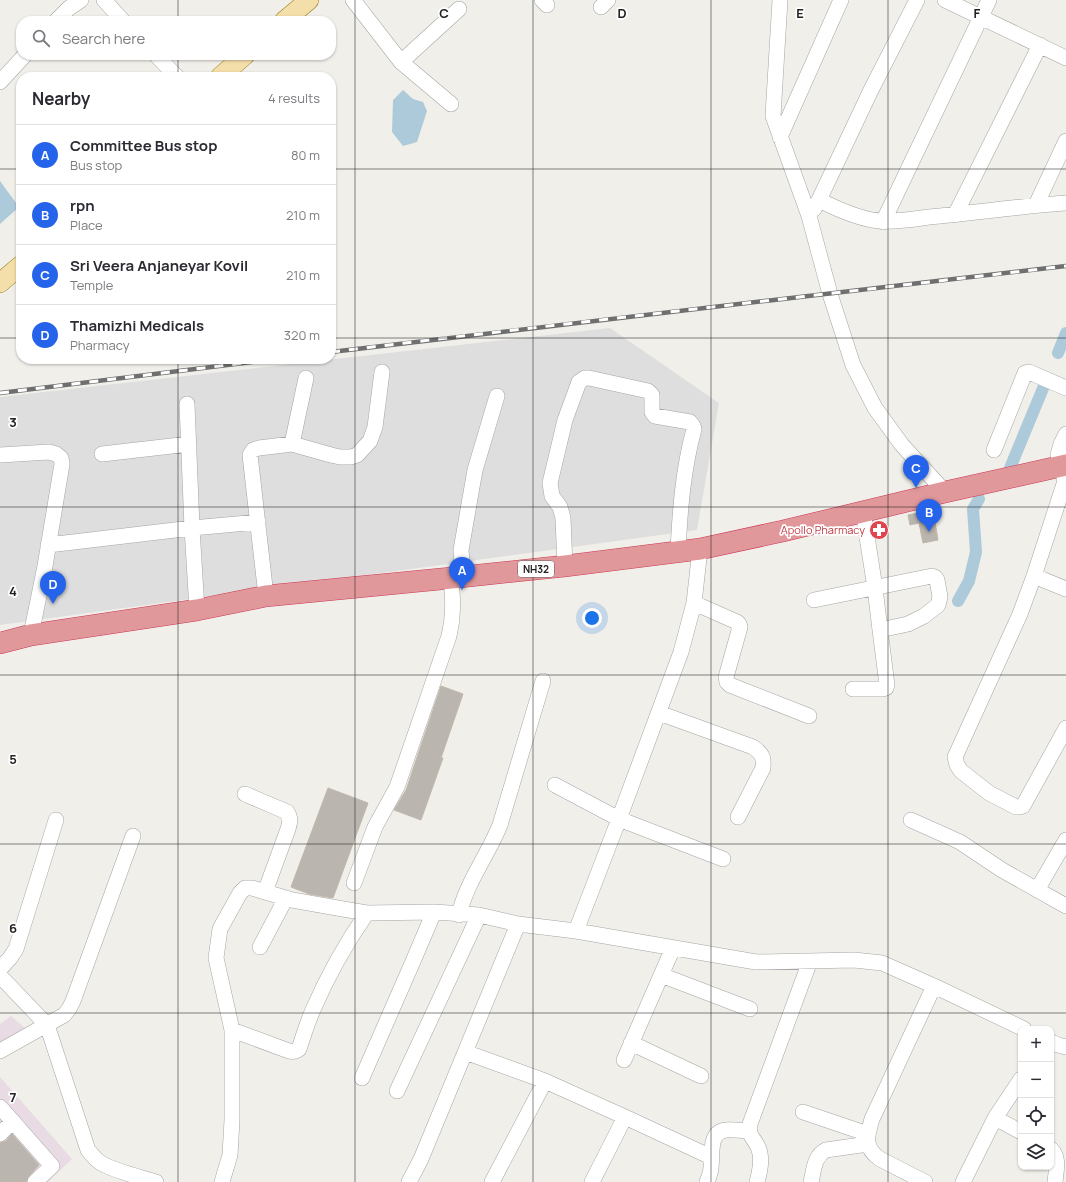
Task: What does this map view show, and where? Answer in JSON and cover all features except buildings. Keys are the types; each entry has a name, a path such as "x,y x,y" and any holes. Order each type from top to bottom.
{"highway":[{"name":"NH32","path":"0,643 31,635 197,610 266,596 457,578 700,549 1064,466"}],"main road":[{"path":"290,16 308,0"},
{"path":"226,72 239,60"},
{"path":"0,283 16,269"}],"street":[{"path":"61,16 69,8 81,0"},
{"path":"104,0 118,16"},
{"path":"353,0 400,62 451,104"},
{"path":"780,0 774,116 780,137 809,216 830,294 853,365 875,408 902,445 945,492"},
{"path":"780,137 841,0"},
{"path":"809,216 819,200 871,90 917,0"},
{"path":"945,0 1066,58"},
{"path":"883,222 989,0"},
{"path":"400,62 459,9"},
{"path":"955,215 1040,45"},
{"path":"0,82 20,60"},
{"path":"161,60 172,72"},
{"path":"1036,205 1066,141"},
{"path":"819,200 863,218 883,222 1066,203"},
{"path":"266,596 250,455 253,450 259,448 292,444 340,457 351,457 357,455 370,441 373,435 382,372"},
{"path":"994,450 1025,373 1029,372 1066,388"},
{"path":"292,444 306,378"},
{"path":"565,566 563,518 560,507 552,496 550,483 565,420 579,382 585,378 648,391 652,395 652,412 654,416 690,422 694,426 688,454 680,512 678,551"},
{"path":"354,883 375,827 397,787 449,636 461,550 475,470 497,396"},
{"path":"187,404 197,610"},
{"path":"1066,434 1060,444 1058,455 1064,466 1065,481 1034,576 1020,614 955,757 957,765 960,771 989,793 1016,807 1023,806 1066,728"},
{"path":"102,454 189,444"},
{"path":"0,456 49,452 56,454 61,458 62,464 31,635"},
{"path":"853,689 883,689 887,687 875,588 863,511"},
{"path":"48,545 192,528 258,522"},
{"path":"576,931 681,652 694,603 700,549"},
{"path":"814,600 932,576 935,577 937,580 940,597 938,604 924,616 908,624 880,630"},
{"path":"1034,576 1066,589"},
{"path":"694,603 740,624 726,677 727,682 730,685 809,716"},
{"path":"459,914 462,902 500,825 543,681"},
{"path":"659,713 753,747 760,752 764,759 763,768 738,817"},
{"path":"555,785 619,820 724,859"},
{"path":"245,794 287,812 290,816 288,829 265,892"},
{"path":"0,969 16,949 56,820"},
{"path":"911,820 960,842 1002,870 1066,906"},
{"path":"0,1051 64,1015 69,1009 133,836"},
{"path":"1037,890 1066,840"},
{"path":"222,1182 230,1155 232,1120 232,1030 216,958 220,929 240,893 245,888 252,888 286,898 367,913 434,912 479,915 518,924 576,931 756,962 854,960 882,963 1018,1026"},
{"path":"260,948 286,898"},
{"path":"362,1078 434,912"},
{"path":"232,1030 289,1051 293,1052 299,1049 313,1011 337,960 367,913"},
{"path":"397,1091 479,915"},
{"path":"409,1182 421,1159 518,924"},
{"path":"624,1060 673,948"},
{"path":"757,1182 760,1168 760,1153 750,1135 750,1124 810,961"},
{"path":"0,976 47,1025 88,1150 93,1157 100,1163 109,1167 156,1182"},
{"path":"660,976 750,1009"},
{"path":"925,1182 880,1159 870,1150 868,1139 872,1119 934,986"},
{"path":"631,1043 702,1076"},
{"path":"465,1052 545,1081 711,1157"},
{"path":"492,1182 545,1081"},
{"path":"963,1182 995,1118 1018,1084"},
{"path":"0,1107 52,1166 35,1182"},
{"path":"803,1112 868,1139"},
{"path":"592,1182 625,1117"},
{"path":"995,1118 1018,1130"},
{"path":"0,1134 13,1121"},
{"path":"707,1182 711,1167 712,1145 715,1138 720,1132 726,1130 749,1131"},
{"path":"811,1182 817,1157 820,1152 868,1139"},
{"path":"1054,1152 1057,1160 1055,1182"}],"shaded area":[{"path":"610,328 719,403 697,530 0,625 0,397 292,364 336,364 336,359"},
{"path":"11,1016 26,1029 0,1055 0,1024"},
{"path":"0,1077 72,1159 48,1182 0,1182"}],"water":[{"path":"403,90 413,99 423,102 427,111 417,142 403,146 392,132 393,100"},
{"path":"0,181 16,203 16,210 0,224"}],"waterway":[{"path":"1058,353 1066,333"},
{"path":"1010,468 1044,386"},
{"path":"958,601 969,581 976,552 973,509 979,499"}],"railway":[{"path":"336,351 1066,266"},
{"path":"0,393 235,364"}],"place":[{"name":"Sri Veera Anjaneyar Kovil","path":"916,488"},
{"name":"Apollo Pharmacy","path":"879,530"},
{"name":"rpn","path":"929,532"},
{"name":"Committee Bus stop","path":"462,590"},
{"name":"Thamizhi Medicals","path":"53,604"}]}
